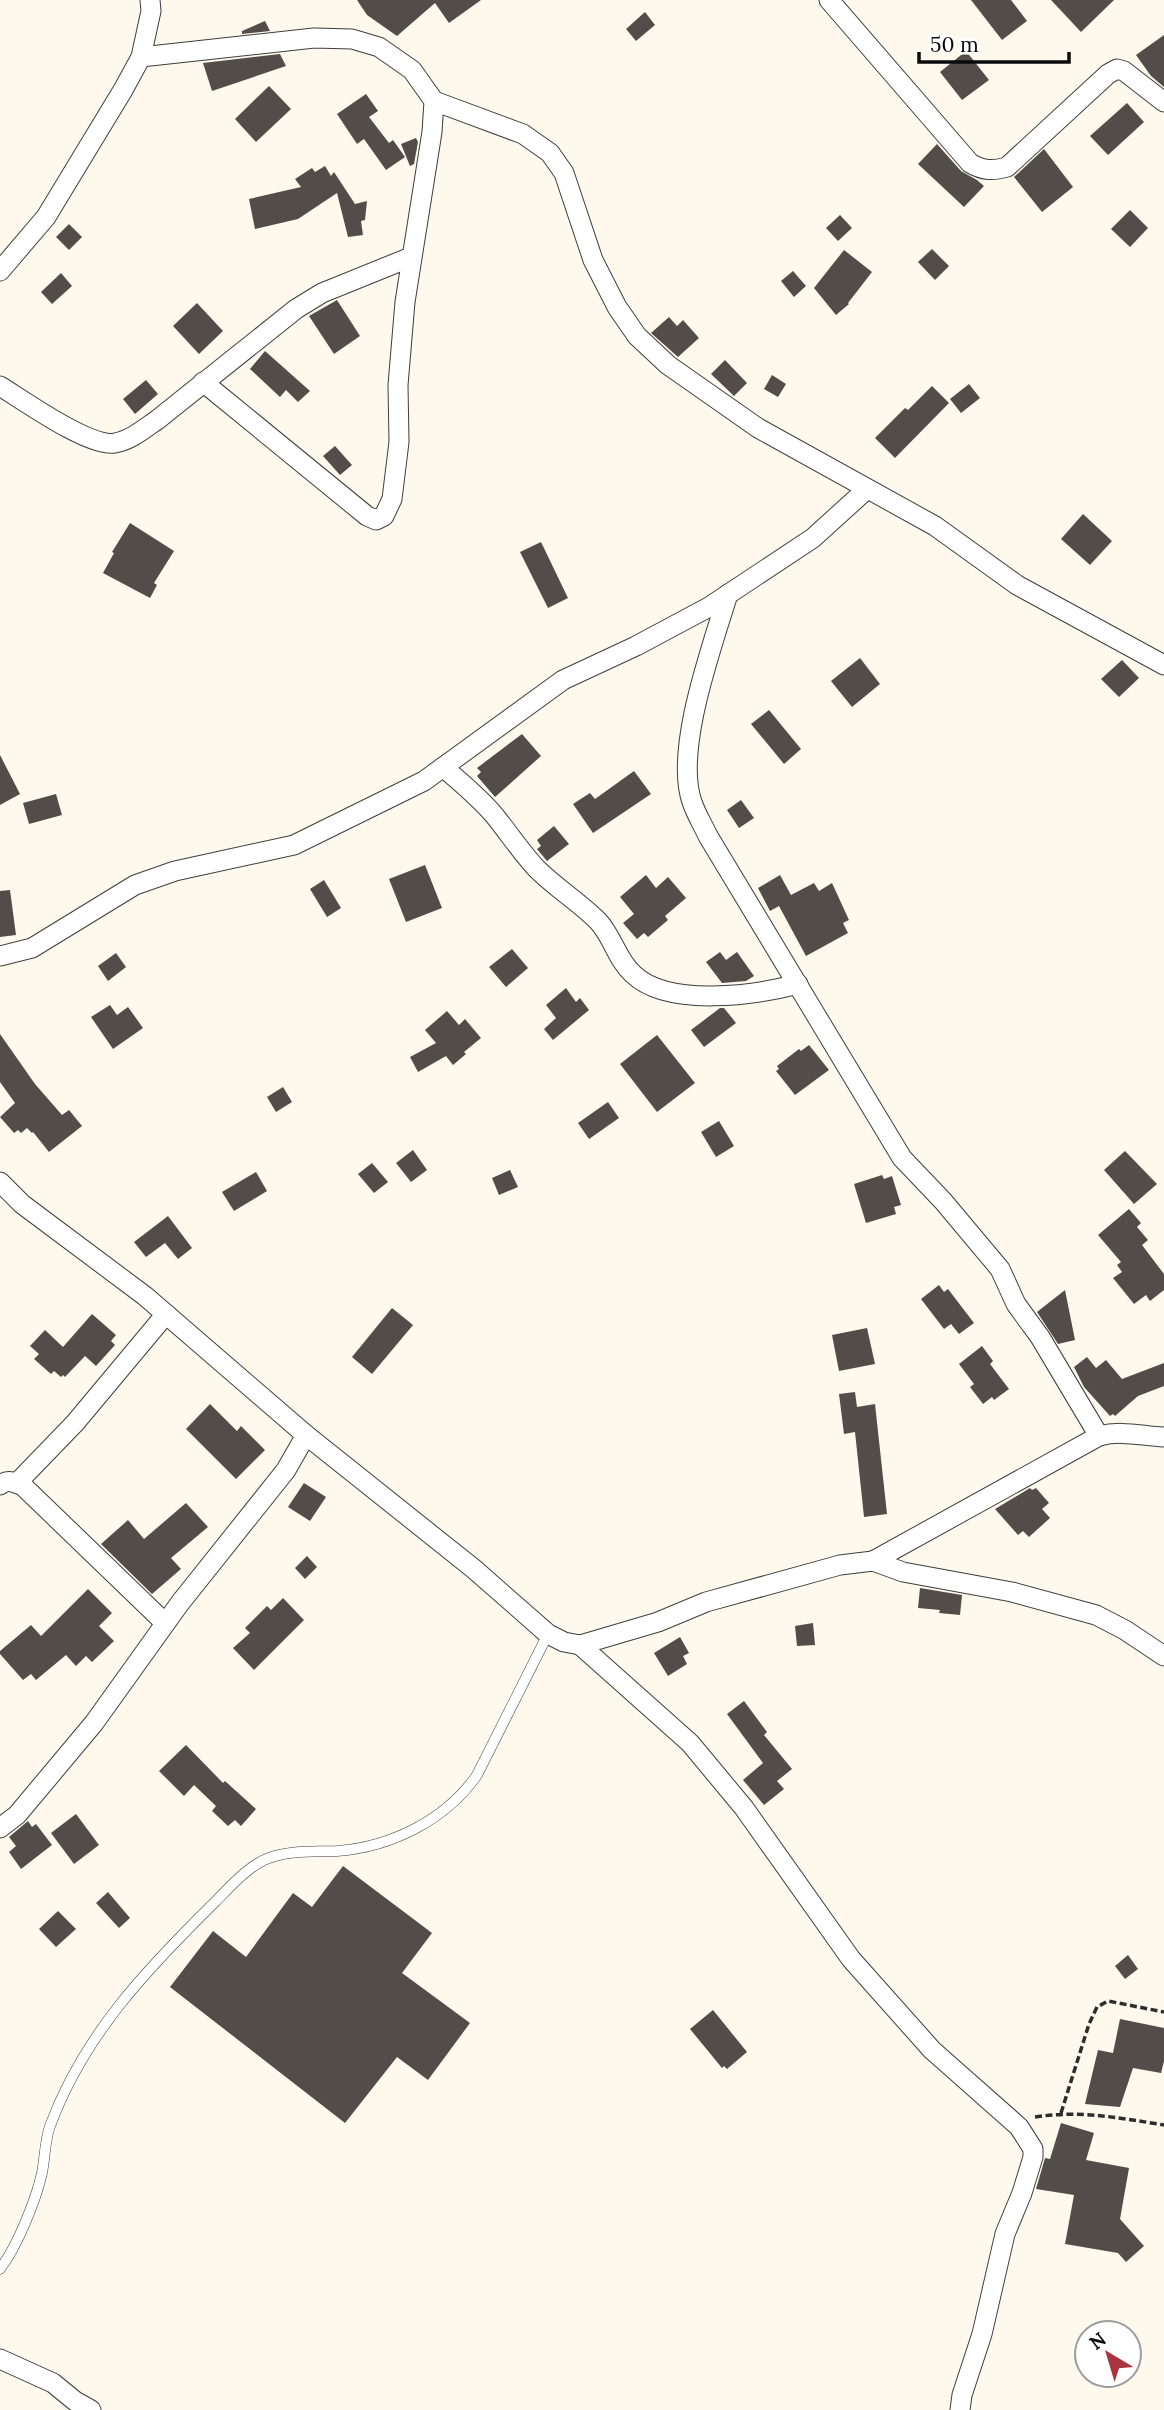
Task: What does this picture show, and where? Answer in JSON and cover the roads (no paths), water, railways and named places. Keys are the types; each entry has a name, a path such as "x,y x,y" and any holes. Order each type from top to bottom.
{"street":[{"path":"0,271 46,217 141,57 150,0"},
{"path":"829,0 970,163 980,169 996,170 1007,167 1108,74 1117,69 1125,71 1164,102"},
{"path":"141,57 314,38 352,39 379,47 412,70 435,101 523,134 550,153 564,173 593,260 617,307 637,336 668,365 758,428 935,526 1017,585 1164,665"},
{"path":"203,382 367,516 376,520 384,516 392,499 399,442 398,385 405,302 435,101"},
{"path":"0,386 65,426 106,444 116,443 138,434 264,333 313,298 411,257"},
{"path":"0,956 32,947 135,885 175,871 294,845 424,781 563,680 636,646 728,594 813,538 867,489"},
{"path":"728,594 695,712 687,758 691,801 708,836 902,1158 943,1201 1000,1269 1016,1304 1040,1337 1098,1436"},
{"path":"443,767 492,813 537,868 600,924 622,962 635,976 663,990 690,995 725,996 765,992 798,984"},
{"path":"0,1182 22,1204 166,1314 306,1435 474,1569 548,1634 564,1642 580,1645 658,1622 706,1602 840,1565 873,1561 1098,1436 1113,1432 1164,1437"},
{"path":"9,1484 75,1423 166,1314"},
{"path":"0,1828 17,1815 94,1723 233,1533 286,1469 306,1435"},
{"path":"9,1484 23,1486 166,1623"},
{"path":"873,1561 904,1572 1012,1592 1096,1615 1125,1630 1164,1656"},
{"path":"580,1645 690,1743 744,1808 850,1959 932,2050 1012,2121 1027,2138 1034,2153 1004,2234 979,2346 962,2395 960,2410"},
{"path":"0,2359 53,2383 80,2407"}],"lane":[{"path":"0,2269 12,2254 42,2174 49,2129 63,2096 98,2032 128,1993 217,1900 260,1862 280,1855 364,1848 407,1833 448,1809 477,1775 548,1634"}]}
